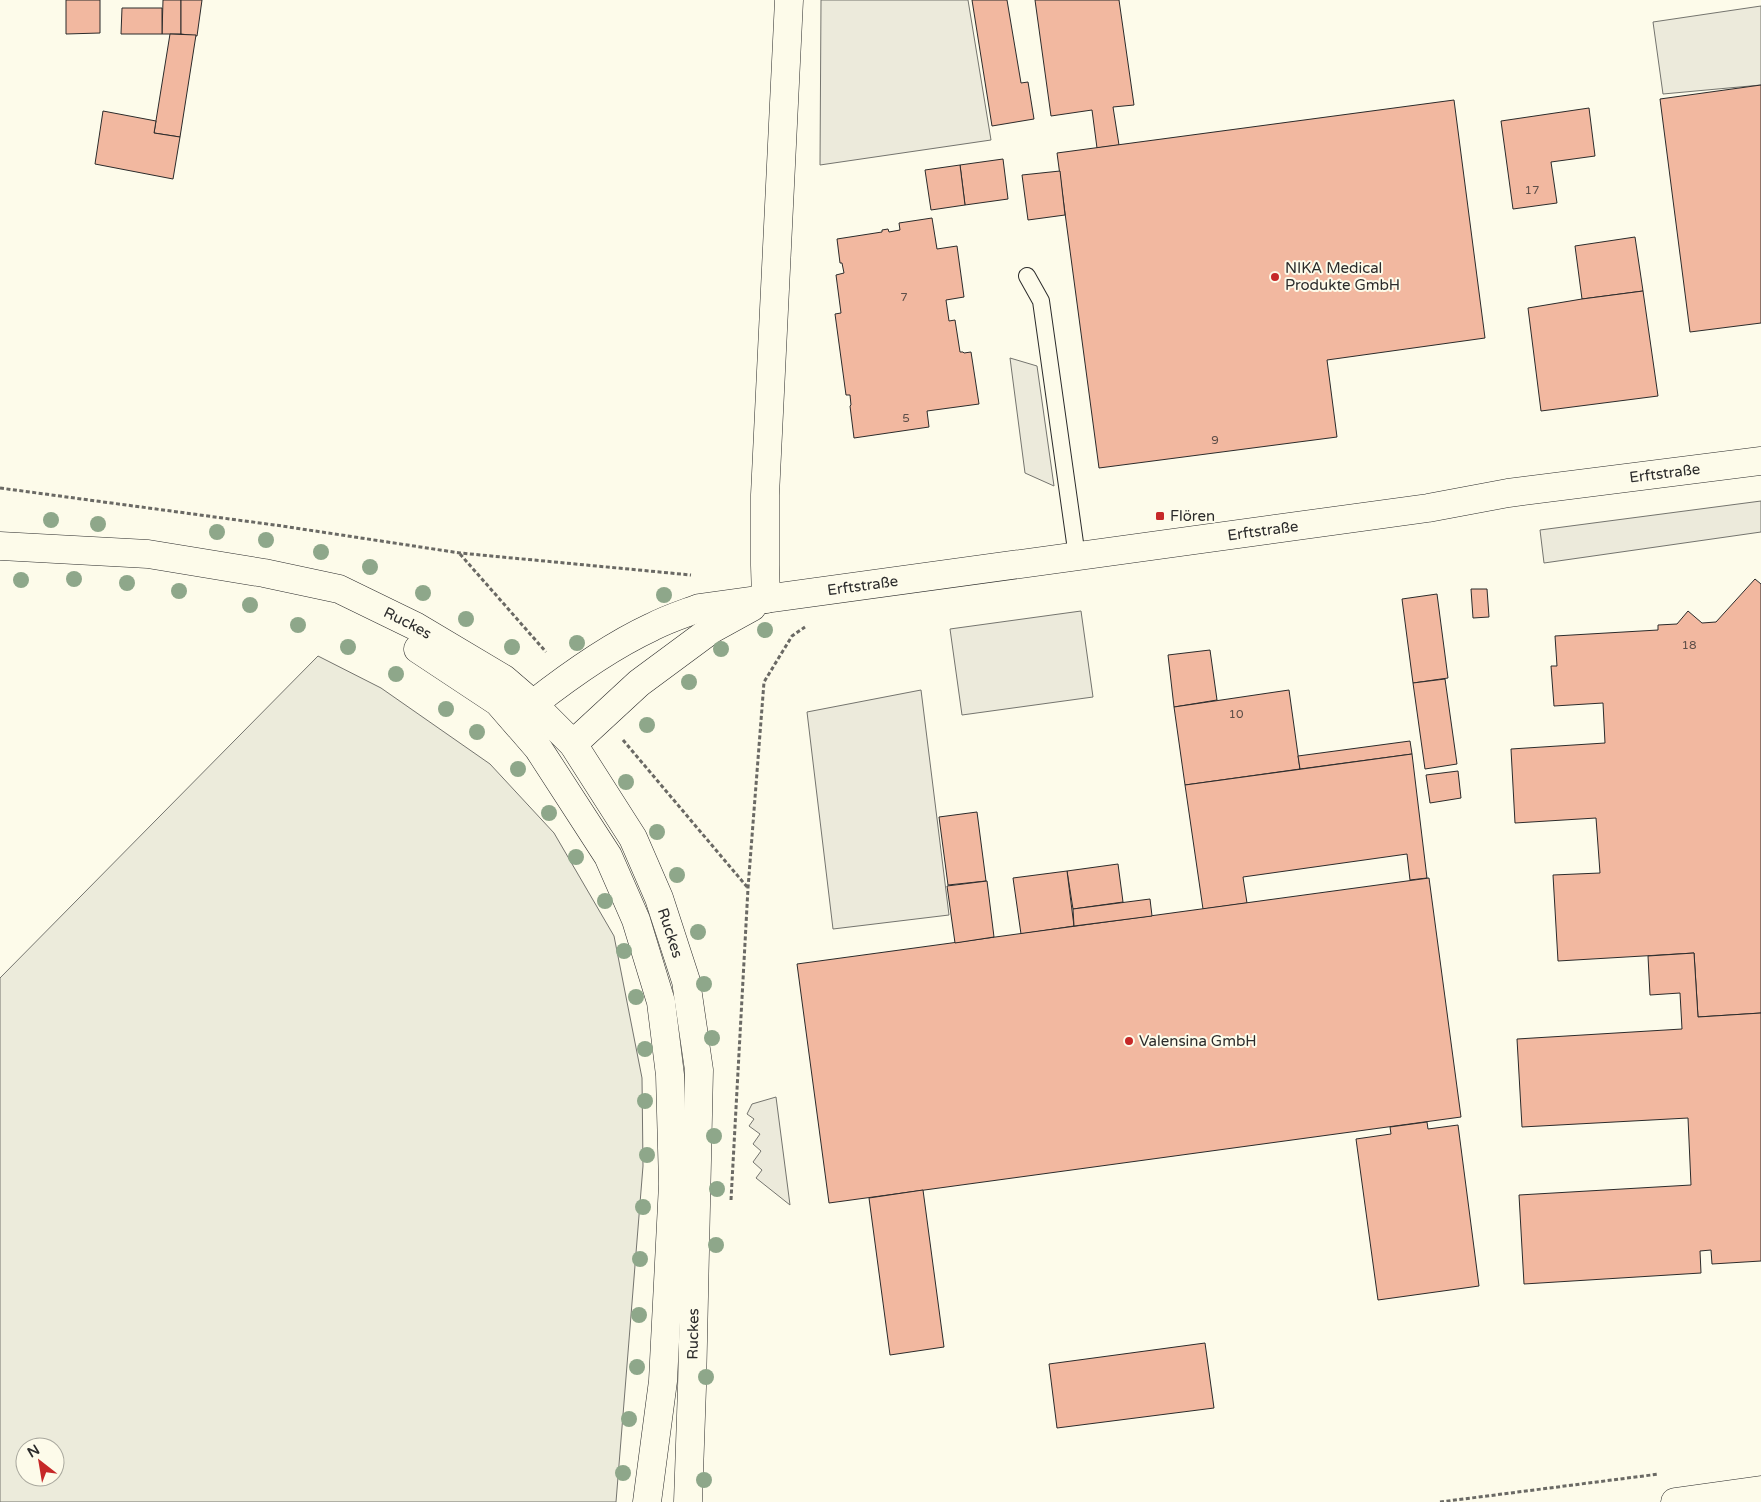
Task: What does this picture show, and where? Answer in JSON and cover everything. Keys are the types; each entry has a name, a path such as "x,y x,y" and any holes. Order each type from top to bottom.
{"main road":[{"path":"766,599 765,496 789,0"},
{"name":"Erftstraße","path":"533,704 568,677 608,651 653,626 699,608 1428,508 1508,494 1761,461"},
{"name":"Ruckes","path":"0,546 148,554 264,573 339,589 415,626 504,679 533,704 573,744 633,838 659,898 686,981 699,1070 688,1502"},
{"name":"Ruckes","path":"264,573 360,618 427,654 498,702 538,748 608,856 636,920 661,1002 670,1075 673,1184 663,1380 647,1502"},
{"name":"Erftstraße","path":"573,744 639,683 712,629 766,599"},
{"path":"533,704 538,748 573,744"},
{"path":"1675,1502 1761,1490"}],"lane":[{"path":"1027,276 1041,301 1077,557"}],"path":[{"path":"0,488 282,526 460,553 695,575"},
{"path":"731,1202 748,888 764,682 792,636 813,622"},
{"path":"1440,1502 1664,1473"}],"shaded area":[{"path":"821,0 968,0 991,140 820,165"},
{"path":"1761,6 1761,85 1663,94 1653,22"},
{"path":"1010,358 1037,366 1054,486 1025,473"},
{"path":"1761,501 1761,532 1544,563 1540,530"},
{"path":"1081,611 1093,697 962,715 950,629"},
{"path":"318,656 381,688 490,764 554,833 614,936 642,1078 643,1166 616,1502 0,1502 0,978"},
{"path":"921,690 949,915 833,929 807,712"},
{"path":"776,1097 790,1205 756,1178 762,1170 753,1162 761,1151 753,1144 760,1134 749,1126 754,1119 747,1114 752,1104"}],"building":[{"path":"66,0 100,0 100,33 66,34"},
{"path":"163,0 181,0 181,34 162,34"},
{"path":"181,0 202,0 197,36 181,34"},
{"path":"972,0 1007,0 1021,83 1028,82 1034,119 992,126"},
{"path":"1035,0 1119,0 1134,105 1113,107 1119,145 1097,148 1092,110 1051,116"},
{"path":"122,8 162,8 162,34 121,34"},
{"path":"170,34 196,35 180,137 154,133"},
{"path":"1761,85 1761,323 1690,332 1660,99"},
{"name":"NIKA Medical Produkte GmbH","path":"1454,100 1485,338 1327,360 1337,437 1099,468 1057,153"},
{"path":"1589,108 1595,156 1551,162 1557,203 1513,209 1501,121"},
{"path":"103,111 156,121 154,133 180,137 173,179 95,164"},
{"path":"1003,159 1008,199 965,205 960,165"},
{"path":"960,165 965,205 931,210 925,170"},
{"path":"1060,171 1065,215 1028,220 1022,175"},
{"path":"932,218 937,249 957,246 964,297 946,300 949,321 955,320 960,352 971,352 979,404 927,411 929,427 854,438 850,395 846,395 835,314 841,313 836,275 844,273 842,263 840,263 837,239 882,232 882,230 888,229 889,232 900,230 899,223"},
{"path":"1635,237 1643,291 1582,299 1575,246"},
{"path":"1643,291 1658,396 1541,411 1528,308"},
{"path":"1755,579 1761,584 1761,1013 1698,1017 1694,953 1558,961 1553,875 1600,873 1596,818 1515,823 1511,749 1605,743 1603,703 1554,706 1551,666 1557,666 1555,636 1658,630 1658,625 1677,624 1688,611 1702,623 1716,622"},
{"path":"1471,589 1487,589 1489,617 1473,618"},
{"path":"1437,594 1448,678 1413,683 1402,599"},
{"path":"1210,650 1217,700 1174,707 1168,655"},
{"path":"1445,679 1457,764 1425,769 1413,683"},
{"path":"1289,690 1300,769 1185,785 1174,707"},
{"path":"1410,741 1412,754 1300,769 1298,756"},
{"path":"1412,754 1427,878 1410,880 1407,854 1243,877 1247,903 1203,909 1185,785"},
{"path":"1458,771 1461,798 1430,803 1426,775"},
{"path":"977,812 986,881 948,885 939,817"},
{"path":"1118,864 1123,902 1073,909 1067,871"},
{"path":"1067,871 1074,926 1021,934 1013,878"},
{"name":"Valensina GmbH","path":"1429,878 1461,1117 829,1203 797,964"},
{"path":"987,881 994,937 955,943 947,886"},
{"path":"1150,899 1152,916 1074,926 1073,909"},
{"path":"1694,953 1698,1017 1761,1013 1761,1261 1712,1264 1711,1250 1700,1251 1701,1273 1524,1284 1519,1195 1691,1185 1688,1118 1522,1127 1517,1039 1682,1029 1680,993 1650,995 1648,956"},
{"path":"1427,1122 1428,1129 1458,1125 1479,1286 1378,1300 1356,1139 1391,1134 1390,1127"},
{"path":"923,1190 944,1347 890,1355 869,1198"},
{"path":"1205,1343 1214,1408 1057,1428 1049,1364"}],"place":[{"name":"NIKA Medical Produkte GmbH","path":"1275,277"},
{"name":"Flören","path":"1160,516"},
{"name":"Valensina GmbH","path":"1129,1041"}]}
